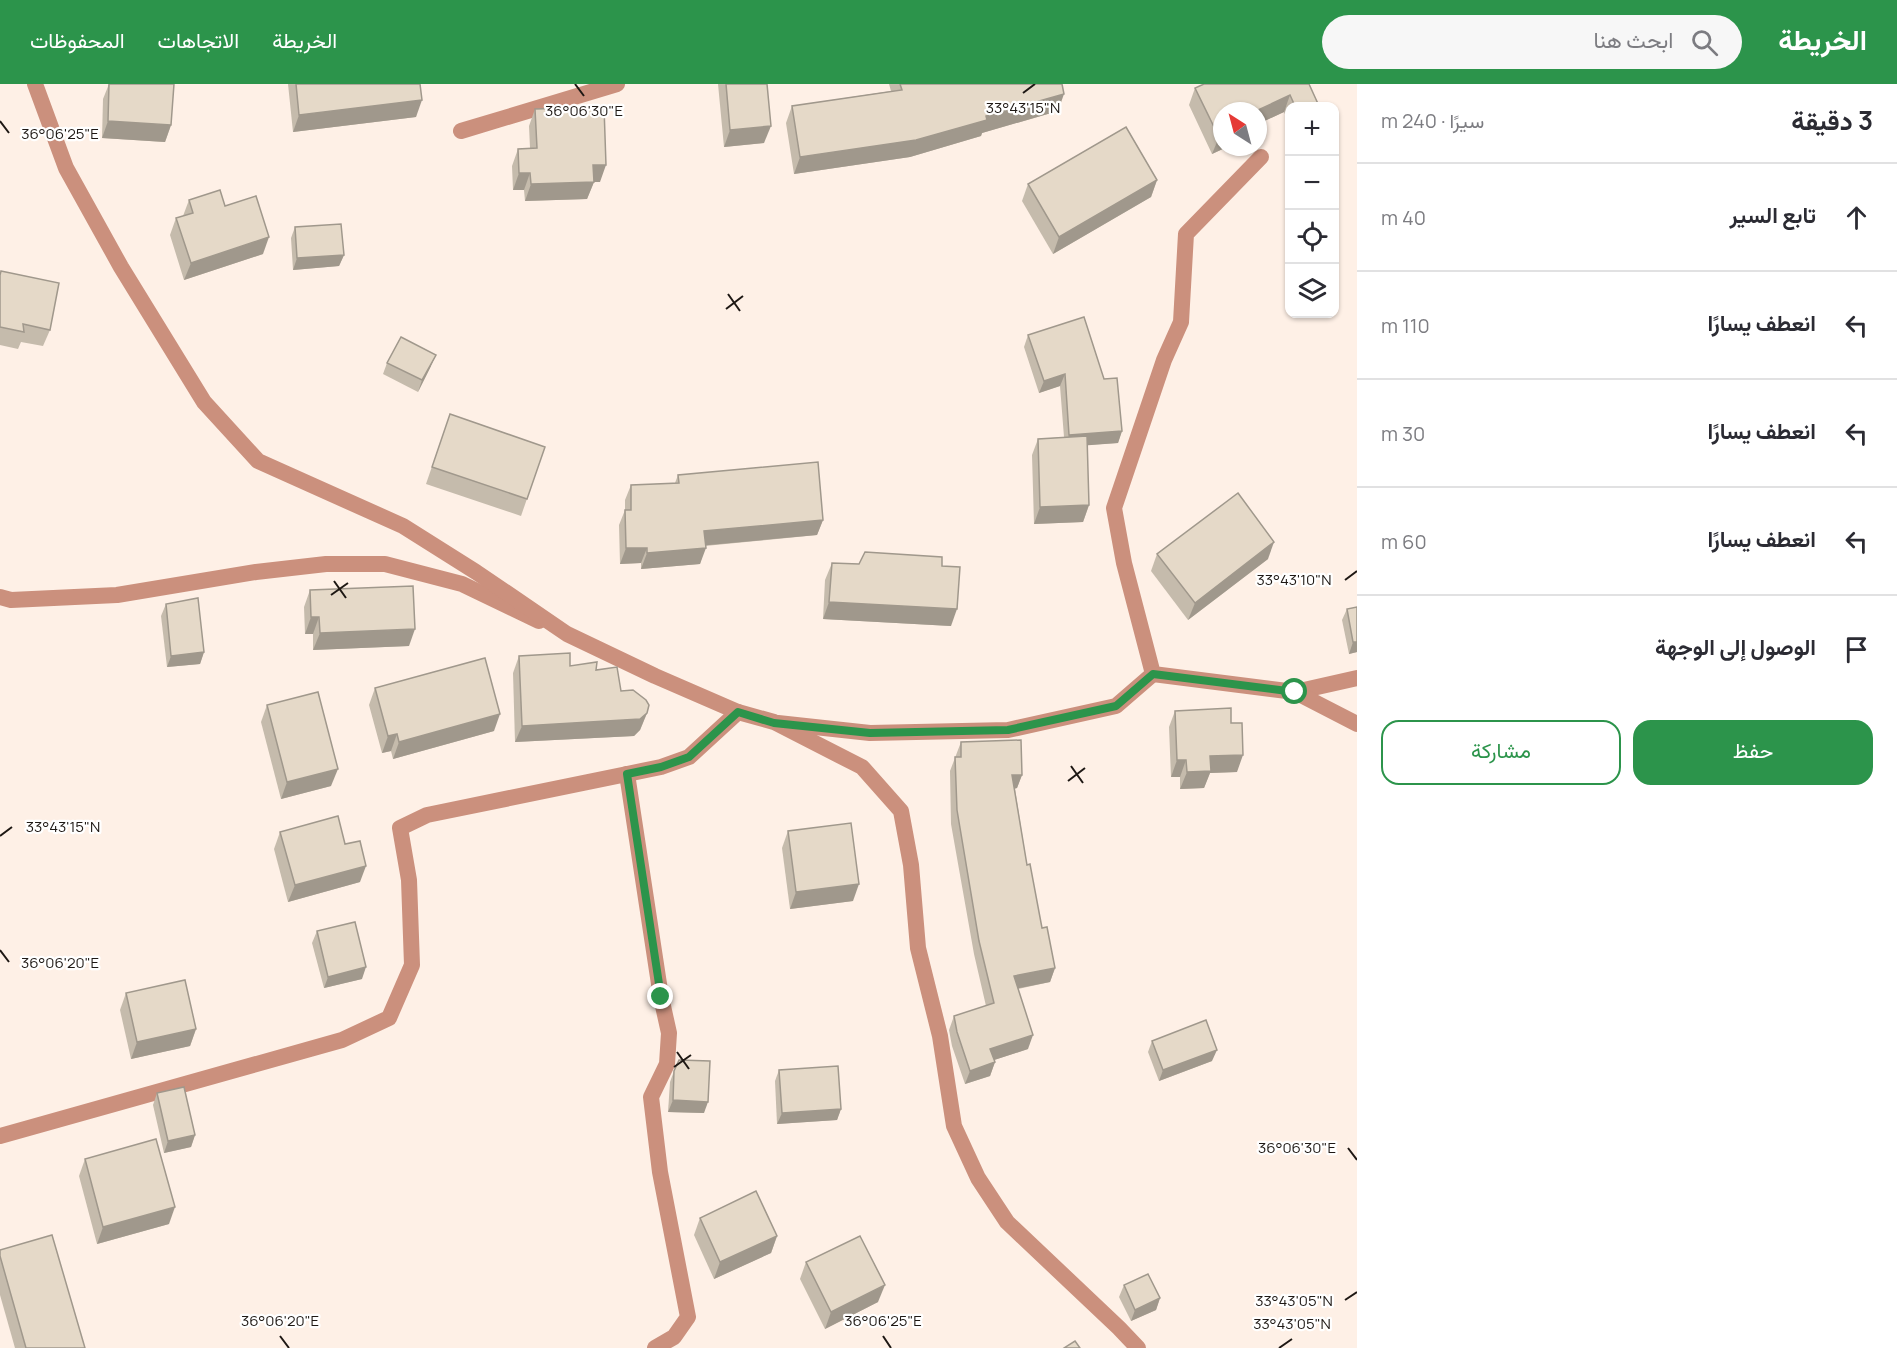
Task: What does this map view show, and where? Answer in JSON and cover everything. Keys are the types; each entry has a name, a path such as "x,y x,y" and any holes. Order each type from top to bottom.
{"street":[{"path":"35,84 66,168 121,267 204,402 258,461 403,526 567,634"},
{"path":"461,131 617,84"},
{"path":"1153,674 1124,563 1114,508 1164,360 1181,322 1186,234 1261,157"},
{"path":"0,597 10,600 117,595 256,572 326,564 385,564 462,585 655,676 738,712 774,723 862,767 901,811 911,865 918,948 940,1036 954,1126 978,1178 1007,1222 1138,1348"},
{"path":"774,723 870,733 1008,730 1116,706 1153,674 1295,692 1357,678"},
{"path":"1295,692 1357,724"},
{"path":"0,1136 342,1040 389,1018 412,965 409,880 400,828 427,815 661,767 689,757 738,712"},
{"path":"627,774 661,997 669,1033 667,1064 651,1097 660,1172 688,1317 674,1337 655,1348"}],"building":[{"path":"109,84 174,84 171,125 108,121"},
{"path":"296,84 420,84 422,100 299,115"},
{"path":"726,84 767,84 771,126 730,130"},
{"path":"900,84 1062,84 1064,94 986,116 987,120 916,140 800,157 792,106 902,90"},
{"path":"1204,84 1309,84 1317,102 1293,102 1290,95 1267,106 1267,102 1213,102 1213,125 1195,88"},
{"path":"604,107 606,165 593,165 594,182 531,184 530,173 519,173 518,149 537,148 535,109"},
{"path":"1126,127 1157,180 1059,237 1028,184"},
{"path":"220,190 225,206 256,196 269,237 191,263 176,218 193,213 189,200"},
{"path":"341,224 344,255 297,258 295,227"},
{"path":"1,271 59,283 50,330 23,324 24,332 0,327"},
{"path":"1084,317 1104,379 1117,378 1122,431 1069,435 1065,374 1044,381 1028,335"},
{"path":"401,337 436,355 422,380 387,363"},
{"path":"450,414 545,447 527,499 432,467"},
{"path":"1087,436 1089,505 1040,507 1038,439"},
{"path":"818,462 823,520 704,531 706,548 647,553 647,548 626,548 625,510 631,510 631,485 679,483 678,475"},
{"path":"1238,493 1274,542 1195,603 1157,554"},
{"path":"865,552 942,557 942,566 960,567 957,609 829,602 832,563 859,564"},
{"path":"413,586 415,629 320,633 319,617 311,617 310,590"},
{"path":"198,598 204,652 171,656 166,604"},
{"path":"1357,607 1357,642 1353,642 1347,609"},
{"path":"570,653 570,666 597,662 596,670 617,667 621,691 633,690 646,700 649,705 647,713 640,719 522,726 519,656"},
{"path":"485,658 500,714 399,742 397,734 388,736 375,688"},
{"path":"318,692 338,769 287,782 267,705"},
{"path":"1231,708 1231,723 1242,723 1243,755 1210,756 1211,771 1187,772 1186,760 1177,760 1175,711"},
{"path":"1021,740 1022,775 1012,775 1027,865 1030,864 1042,928 1047,927 1055,968 1014,976 1033,1035 990,1049 995,1062 970,1071 954,1016 994,1003 979,941 957,810 955,757 961,757 961,742"},
{"path":"338,816 345,844 360,841 366,866 295,885 280,832"},
{"path":"851,823 859,884 796,892 788,831"},
{"path":"355,922 366,967 328,977 317,931"},
{"path":"185,980 196,1029 137,1042 126,993"},
{"path":"1206,1020 1217,1050 1163,1070 1152,1041"},
{"path":"679,1060 710,1061 708,1102 673,1100 674,1071"},
{"path":"838,1066 841,1109 782,1113 779,1070"},
{"path":"184,1087 195,1135 168,1141 157,1093"},
{"path":"156,1139 175,1207 103,1227 85,1159"},
{"path":"756,1191 777,1236 720,1262 700,1218"},
{"path":"52,1235 85,1348 26,1348 0,1250"},
{"path":"860,1236 885,1285 831,1312 806,1262"},
{"path":"1148,1274 1160,1298 1135,1310 1124,1285"},
{"path":"1075,1341 1080,1348 1064,1348"}],"route":[{"path":"661,997 627,774 661,767 689,757 738,712 774,723 870,733 1008,730 1116,706 1153,674 1295,692"}]}
